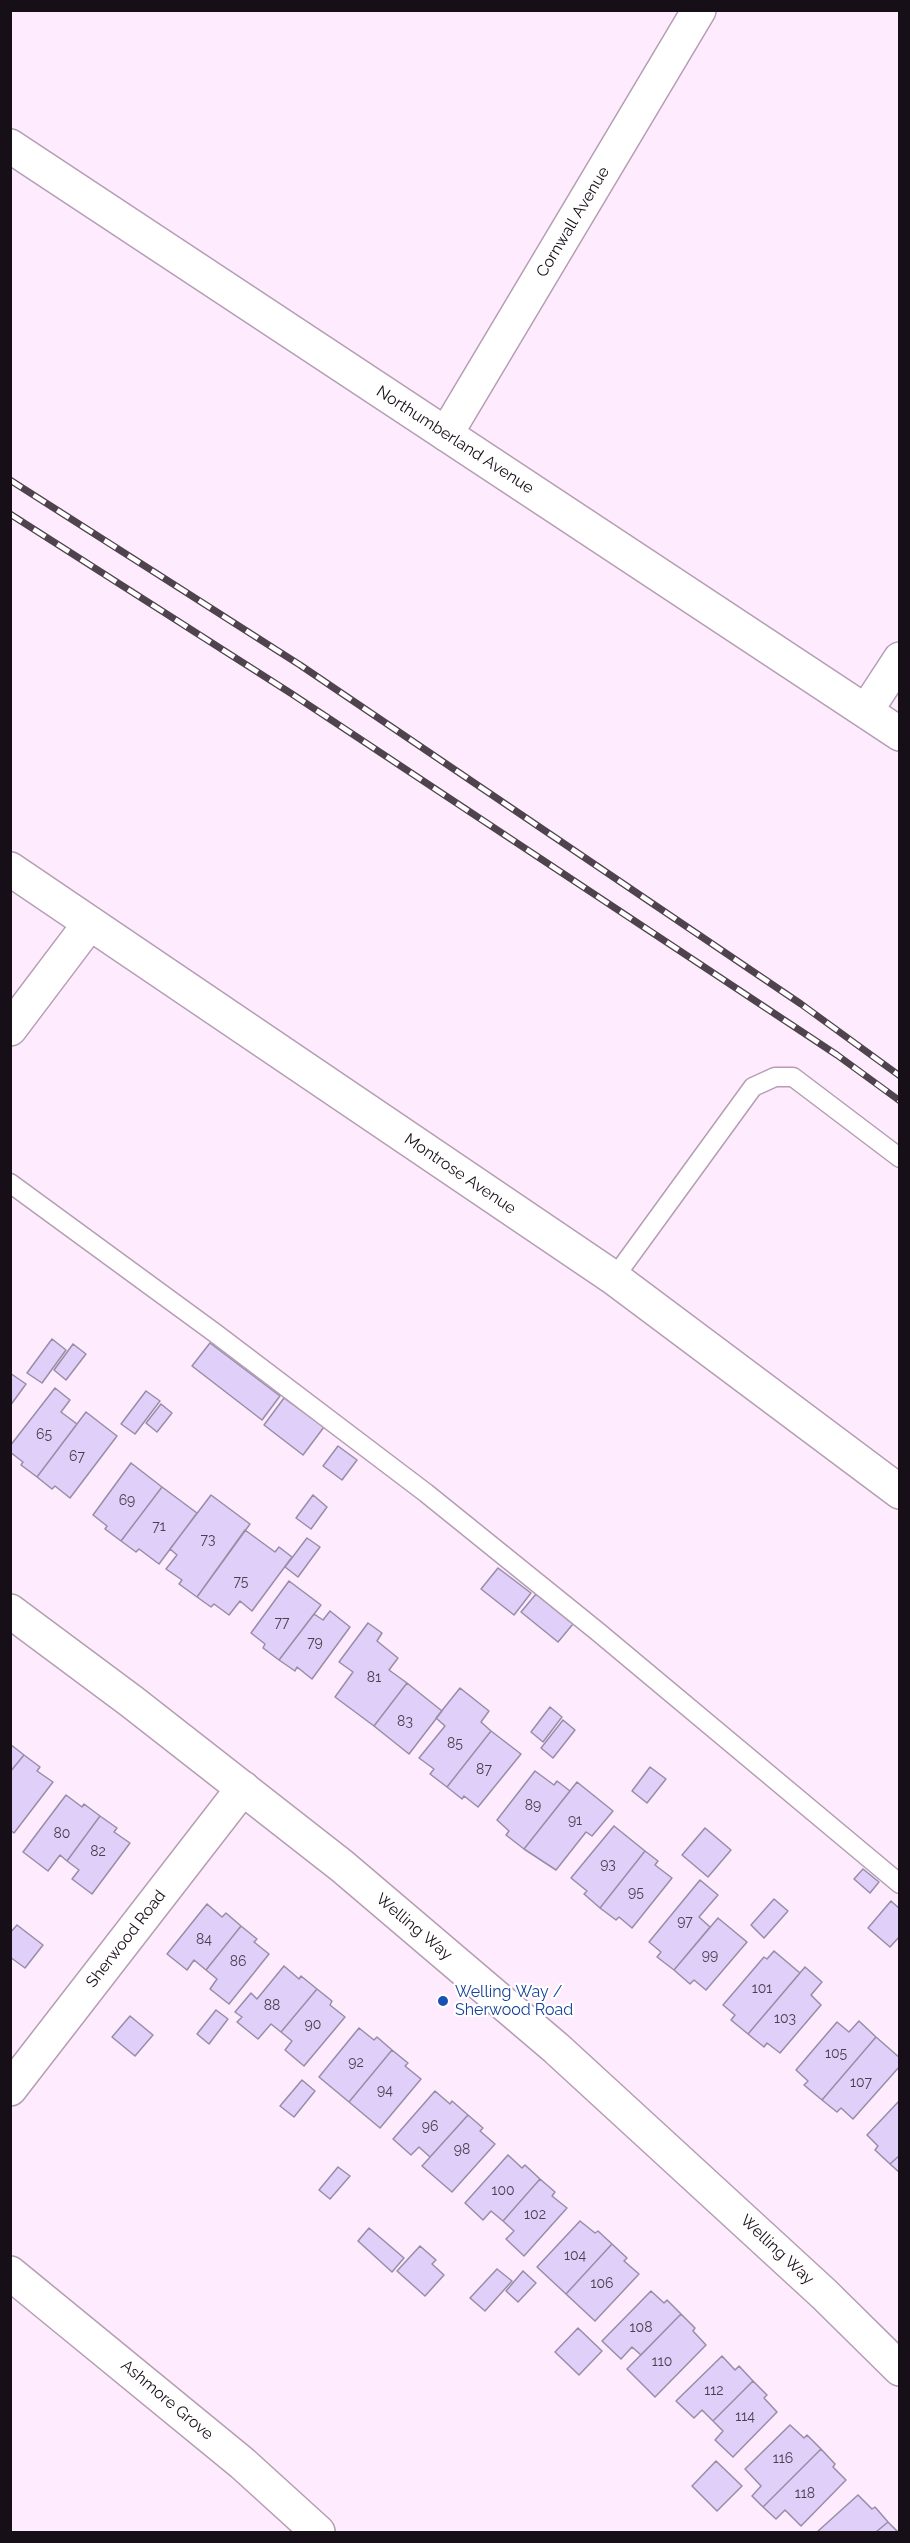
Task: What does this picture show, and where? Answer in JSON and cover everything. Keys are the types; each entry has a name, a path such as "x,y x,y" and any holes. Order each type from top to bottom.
{"street":[{"name":"Cornwall Avenue","path":"446,434 699,10"},
{"name":"Northumberland Avenue","path":"10,146 900,734"},
{"path":"866,711 900,659"},
{"name":"Montrose Avenue","path":"10,869 614,1278 900,1492"},
{"path":"10,1029 90,923"},
{"name":"Welling Way","path":"10,1611 131,1701 342,1866 556,2048 816,2287 900,2369"},
{"name":"Sherwood Road","path":"10,2089 243,1788"},
{"name":"Ashmore Grove","path":"10,2273 242,2463 305,2528"}],"lane":[{"path":"614,1278 753,1087 775,1077 793,1077 900,1158"},
{"path":"10,1184 215,1333 426,1493 597,1631 900,1884"}],"building":[{"path":"52,1339 66,1350 42,1383 27,1373"},
{"path":"210,1343 280,1396 262,1420 192,1366"},
{"path":"73,1344 86,1354 66,1380 54,1370"},
{"path":"10,1373 26,1384 10,1406"},
{"path":"55,1388 70,1400 61,1412 77,1424 37,1477 21,1465 23,1462 10,1452 10,1446"},
{"path":"146,1391 160,1401 135,1434 121,1424"},
{"path":"284,1398 324,1427 303,1455 264,1425"},
{"path":"161,1404 172,1413 157,1432 146,1423"},
{"path":"86,1412 117,1436 70,1498 55,1486 52,1489 37,1477"},
{"path":"338,1446 357,1460 342,1480 323,1466"},
{"path":"131,1463 162,1487 121,1541 105,1529 107,1526 93,1515"},
{"path":"162,1487 197,1513 159,1564 139,1549 136,1552 121,1541"},
{"path":"211,1495 250,1524 197,1597 179,1584 182,1580 166,1569 177,1555 170,1549"},
{"path":"313,1495 327,1507 311,1529 296,1518"},
{"path":"245,1530 275,1552 279,1547 292,1557 252,1611 240,1601 229,1615 214,1604 211,1607 197,1597"},
{"path":"307,1538 320,1547 298,1577 285,1567"},
{"path":"498,1568 531,1593 514,1615 481,1589"},
{"path":"289,1581 321,1605 279,1660 263,1648 265,1644 251,1633"},
{"path":"536,1594 573,1624 558,1642 521,1612"},
{"path":"330,1611 350,1627 312,1679 297,1667 295,1671 279,1660 314,1614 323,1620"},
{"path":"368,1623 382,1633 377,1641 398,1658 389,1670 407,1683 374,1726 335,1697 353,1672 339,1662"},
{"path":"407,1683 442,1711 409,1754 374,1726"},
{"path":"460,1688 489,1711 481,1722 491,1731 447,1787 430,1774 434,1769 419,1758 445,1726 436,1718"},
{"path":"550,1707 562,1717 543,1742 531,1732"},
{"path":"563,1720 575,1730 553,1758 541,1748"},
{"path":"491,1731 521,1754 478,1807 464,1796 462,1799 447,1787"},
{"path":"10,1744 24,1755 10,1772"},
{"path":"24,1755 40,1767 37,1771 53,1782 14,1833 10,1830 10,1772"},
{"path":"650,1767 666,1779 647,1803 632,1791"},
{"path":"535,1771 554,1785 557,1781 570,1791 524,1849 506,1835 509,1831 497,1820"},
{"path":"577,1782 613,1811 592,1836 586,1832 556,1870 524,1849"},
{"path":"66,1795 82,1807 84,1804 100,1816 67,1861 60,1855 48,1871 23,1852"},
{"path":"100,1816 117,1828 114,1832 130,1843 92,1894 72,1879 79,1870 67,1861"},
{"path":"614,1826 645,1851 600,1908 584,1894 587,1891 571,1878"},
{"path":"705,1828 731,1850 708,1877 682,1855"},
{"path":"645,1851 658,1861 655,1865 672,1878 632,1928 619,1917 616,1920 600,1908"},
{"path":"863,1869 879,1882 870,1893 854,1879"},
{"path":"700,1880 718,1895 699,1917 710,1927 674,1970 657,1957 661,1952 649,1942"},
{"path":"774,1899 788,1911 764,1938 751,1925"},
{"path":"891,1901 900,1909 900,1936 890,1947 868,1928"},
{"path":"207,1904 222,1917 226,1913 241,1926 206,1970 194,1960 187,1970 167,1954"},
{"path":"718,1918 747,1942 706,1990 694,1980 690,1984 674,1970"},
{"path":"17,1925 43,1945 25,1968 10,1957 10,1933"},
{"path":"241,1926 257,1939 254,1942 269,1954 229,2004 210,1989 217,1979 206,1970"},
{"path":"774,1951 800,1973 748,2034 731,2020 735,2015 723,2005 764,1957 767,1959"},
{"path":"284,1966 299,1979 301,1976 317,1989 281,2032 271,2024 258,2039 237,2022 242,2017 235,2012 251,1993 257,1999"},
{"path":"805,1967 822,1982 811,1995 821,2005 780,2053 767,2043 764,2047 748,2034"},
{"path":"317,1989 332,2001 330,2005 345,2017 304,2066 285,2050 292,2041 281,2032"},
{"path":"216,2010 228,2019 209,2044 197,2034"},
{"path":"130,2016 153,2035 135,2056 112,2037"},
{"path":"859,2021 876,2037 822,2100 804,2085 808,2081 796,2070 837,2022 849,2032"},
{"path":"359,2028 374,2040 377,2037 392,2050 349,2102 319,2077"},
{"path":"876,2037 900,2058 900,2066 853,2119 841,2108 837,2112 822,2100"},
{"path":"392,2050 408,2063 405,2066 421,2079 380,2128 349,2102"},
{"path":"302,2080 315,2091 294,2117 280,2106"},
{"path":"435,2091 450,2104 452,2101 468,2115 430,2157 419,2147 411,2155 393,2139"},
{"path":"900,2100 900,2155 890,2164 875,2150 878,2146 867,2135"},
{"path":"468,2115 483,2128 480,2131 495,2144 452,2192 422,2166"},
{"path":"508,2155 522,2168 525,2165 540,2179 503,2221 491,2211 483,2220 465,2203"},
{"path":"900,2155 900,2173 890,2164"},
{"path":"338,2167 350,2176 330,2199 319,2190"},
{"path":"540,2179 555,2192 552,2196 567,2208 524,2256 506,2239 514,2231 503,2221"},
{"path":"580,2221 595,2233 598,2231 612,2244 566,2294 537,2267"},
{"path":"369,2228 404,2258 392,2272 358,2241"},
{"path":"612,2244 627,2258 624,2261 639,2274 595,2321 566,2294"},
{"path":"420,2246 436,2260 432,2264 444,2275 425,2296 397,2271"},
{"path":"497,2269 512,2281 485,2311 470,2298"},
{"path":"523,2271 536,2283 518,2302 506,2291"},
{"path":"651,2291 664,2303 667,2300 681,2314 641,2355 632,2347 621,2359 602,2341"},
{"path":"681,2314 695,2328 693,2331 706,2345 655,2397 627,2369"},
{"path":"578,2328 602,2351 579,2375 555,2352"},
{"path":"722,2356 735,2370 739,2366 753,2381 713,2421 702,2410 694,2418 676,2401"},
{"path":"753,2381 767,2395 764,2398 777,2412 733,2457 715,2440 723,2431 713,2421"},
{"path":"790,2425 804,2438 807,2435 821,2449 763,2507 752,2496 761,2486 745,2469"},
{"path":"821,2449 835,2464 833,2467 846,2480 801,2526 785,2510 776,2519 763,2507"},
{"path":"716,2461 742,2486 717,2511 692,2486"},
{"path":"858,2495 872,2509 875,2507 888,2522 876,2532 817,2532"},
{"path":"888,2522 898,2532 876,2532"}],"railway":[{"path":"10,480 300,665 801,1004 900,1076"},
{"path":"10,514 292,694 837,1055 900,1101"}],"place":[{"name":"Welling Way / Sherwood Road","path":"443,2001"}]}
